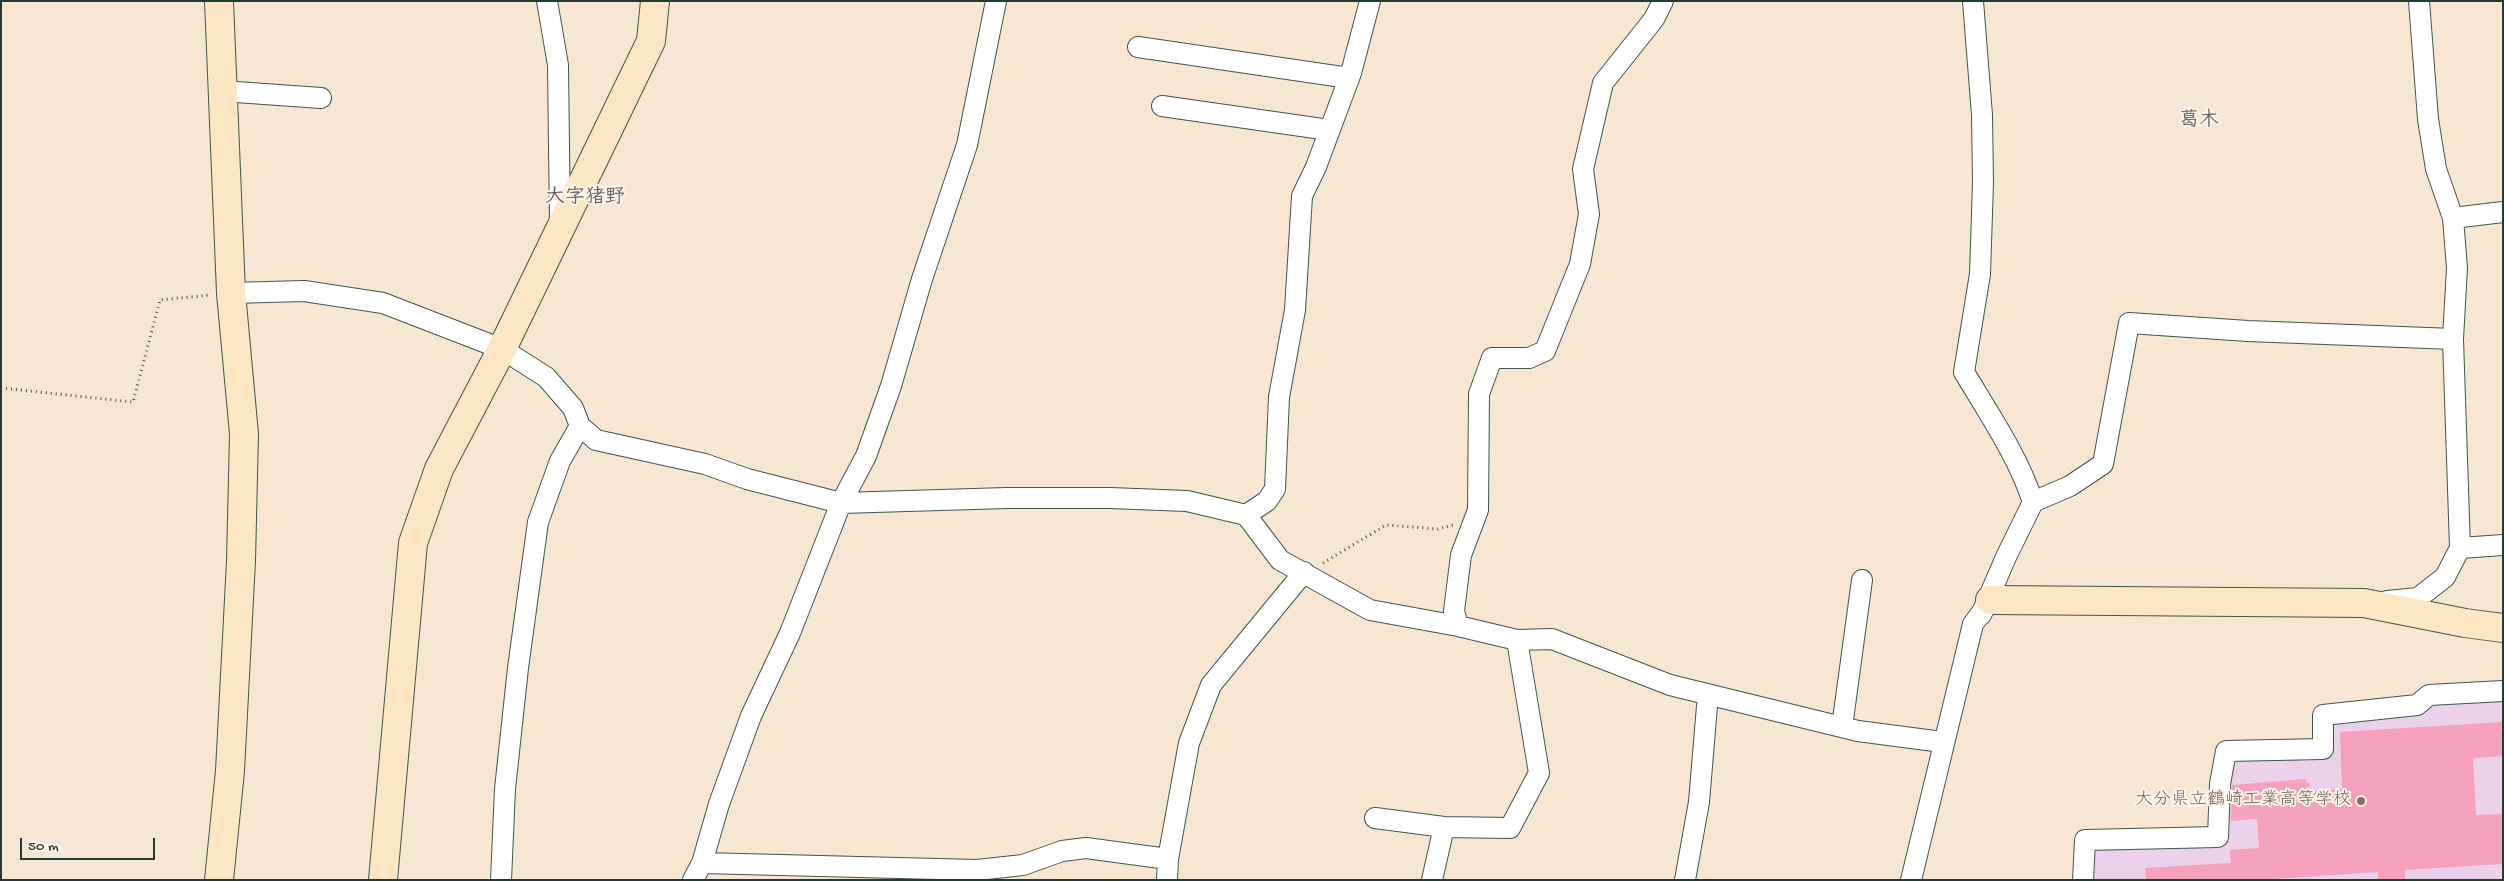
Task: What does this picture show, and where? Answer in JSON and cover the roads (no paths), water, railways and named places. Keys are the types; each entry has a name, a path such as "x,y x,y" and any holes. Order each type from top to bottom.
{"street":[{"path":"219,1 231,293 244,434 241,561 230,771 219,880"},
{"path":"548,1 558,65 560,229"},
{"path":"383,880 413,543 439,469 502,348 652,41 655,1"},
{"path":"996,1 967,146 922,279 891,386 866,456 841,503 790,633 751,716 697,871 978,870 1023,865 1062,851 1086,848 1168,859"},
{"path":"1246,515 1267,501 1275,489 1279,398 1295,310 1302,196 1349,78 1370,1"},
{"path":"1458,626 1454,611 1461,555 1478,510 1479,394 1492,358 1529,358 1545,351 1580,264 1590,214 1583,169 1603,83 1654,19 1663,1"},
{"path":"1973,1 1982,115 1983,183 1980,274 1964,372 2001,434 2028,486 2033,502"},
{"path":"1986,608 2364,603 2418,598 2445,577 2460,548 2453,339 2457,268 2453,218 2434,160 2428,119 2419,1"},
{"path":"1138,47 1349,78"},
{"path":"222,91 321,98"},
{"path":"1162,106 1329,130"},
{"path":"2453,218 2503,212"},
{"path":"231,293 304,290 383,302 502,348 546,377 574,408 580,426 596,440 705,464 747,479 841,503 1110,498 1187,501 1246,515 1280,560 1370,610 1458,626 1517,640 1552,639 1670,685 1842,727 1942,742"},
{"path":"1911,880 1942,742 1972,624 1986,608 2006,557 2033,502 2070,486 2103,464 2129,323 2248,331 2453,339"},
{"path":"501,880 505,789 518,668 538,522 560,461 580,426"},
{"path":"2460,548 2503,545"},
{"path":"1167,880 1168,859 1189,743 1211,685 1304,572"},
{"path":"1842,727 1862,580"},
{"path":"2364,603 2465,623 2503,628"},
{"path":"1375,818 1444,827 1510,828 1539,773 1517,640"},
{"path":"2083,880 2085,840 2218,837 2220,784 2226,751 2323,749 2323,715 2417,705 2429,695 2503,691"},
{"path":"1684,880 1699,802 1708,694"},
{"path":"1432,880 1444,827"}],"place":[{"name":"大分県立鶴崎工業高等学校","path":"2361,801"}],"district":[{"name":"葛木","path":"2199,122"},
{"name":"大字猪野","path":"585,199"}]}
